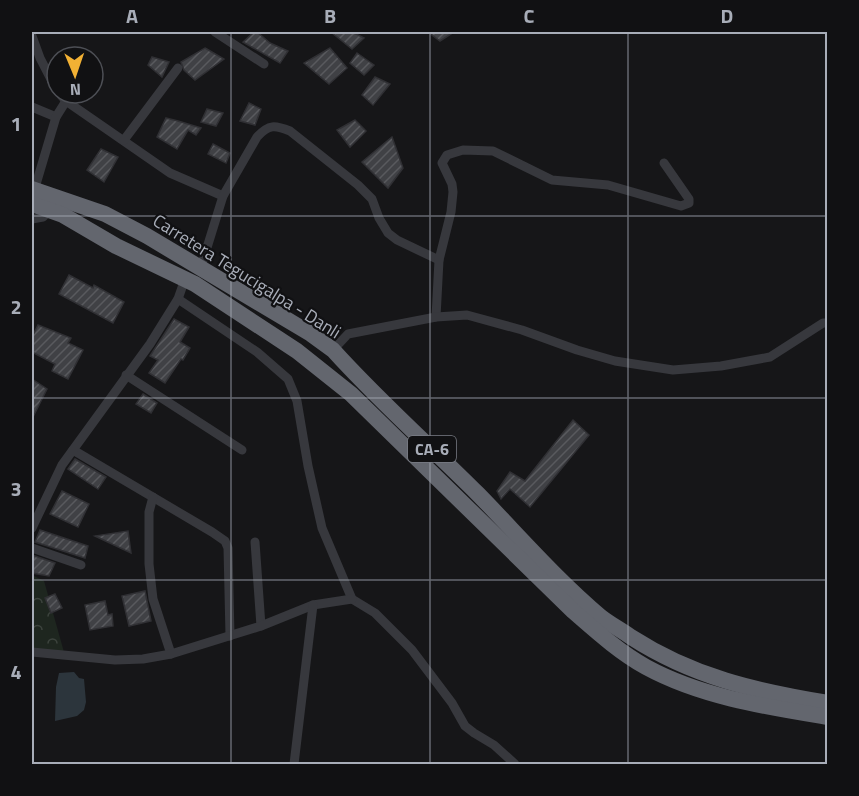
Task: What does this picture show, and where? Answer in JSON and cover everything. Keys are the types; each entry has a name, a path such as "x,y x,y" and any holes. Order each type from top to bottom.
{"highway":[{"name":"Carretera Tegucigalpa - Danli","path":"32,195 50,210 79,223 116,246 185,279 297,351 351,394 522,563 608,642 646,666 678,682 767,707 828,717"},
{"name":"Carretera Tegucigalpa - Danli","path":"32,195 103,214 128,226 201,267 311,334 333,350 560,580 603,618 666,658 697,672 762,691 828,703"},
{"path":"92,232 98,231 104,225 103,214"},
{"path":"116,246 114,233 128,226"},
{"path":"297,351 309,350 312,342 311,334"},
{"path":"318,369 317,361 320,353 327,349 333,350"}],"street":[{"path":"215,32 264,64"},
{"path":"32,36 45,67"},
{"path":"124,140 178,68"},
{"path":"32,195 58,105"},
{"path":"74,105 170,172 223,196"},
{"path":"32,107 56,117"},
{"path":"201,267 223,196 257,137 265,129 282,128 290,131 358,185 372,199 378,218 388,233 397,240 439,260"},
{"path":"436,317 439,260 447,231 453,192 452,184 442,162 447,155 463,150 493,151 552,180 608,185 681,206 689,203 664,162"},
{"path":"32,219 43,217 50,210"},
{"path":"32,528 62,465 150,344 178,299 185,279"},
{"path":"178,299 257,352 288,379 297,401 322,528 352,598 375,613 412,650 452,704 465,726 494,745 515,765"},
{"path":"333,350 348,334 436,317 467,315 522,330 615,361 673,370 721,366 770,357 823,323 828,323"},
{"path":"126,375 242,450"},
{"path":"73,450 225,541 229,558 231,636"},
{"path":"153,497 149,513 149,564 153,599 171,654"},
{"path":"255,542 261,626"},
{"path":"32,548 81,565"},
{"path":"32,652 115,660 143,659 171,654 231,636 313,605 352,598"},
{"path":"294,765 313,605"}],"green space":[{"path":"32,575 44,581 65,656 32,652"}],"shaded area":[{"path":"74,672 79,678 84,679 86,702 84,710 77,716 55,721 56,687 59,673"}],"building":[{"path":"254,32 288,51 280,63 243,42"},
{"path":"331,32 352,32 364,38 352,49"},
{"path":"428,32 454,32 440,41"},
{"path":"205,48 224,59 195,80 184,70 181,62"},
{"path":"330,48 347,68 329,84 304,63"},
{"path":"357,53 374,65 364,75 350,63"},
{"path":"152,57 169,62 162,77 148,65"},
{"path":"375,77 390,84 373,105 362,95"},
{"path":"249,103 261,109 255,125 240,121"},
{"path":"207,109 223,113 216,126 201,122"},
{"path":"166,118 201,128 196,135 188,130 177,149 157,137"},
{"path":"355,120 366,131 350,147 337,130"},
{"path":"392,137 403,168 388,188 362,162"},
{"path":"213,144 230,153 226,163 208,154"},
{"path":"101,149 118,157 104,182 87,170"},
{"path":"69,275 93,288 94,285 124,302 113,323 59,294"},
{"path":"174,319 189,327 180,342 190,348 165,383 149,373 158,360 150,356"},
{"path":"38,325 71,338 68,343 83,350 68,379 52,371 55,364 32,352 32,337"},
{"path":"32,379 47,389 32,419"},
{"path":"143,394 157,403 151,413 136,404"},
{"path":"573,420 589,435 530,507 510,489 501,499 497,491 510,472 525,481"},
{"path":"75,459 106,477 98,489 68,469"},
{"path":"62,491 89,504 78,527 50,514"},
{"path":"40,530 88,546 85,558 35,542"},
{"path":"128,531 131,553 95,536"},
{"path":"32,555 55,563 49,576 32,573"},
{"path":"145,591 151,621 129,626 122,596"},
{"path":"55,594 62,608 51,613 45,598"},
{"path":"105,601 108,615 112,614 113,626 90,630 85,605"}]}
